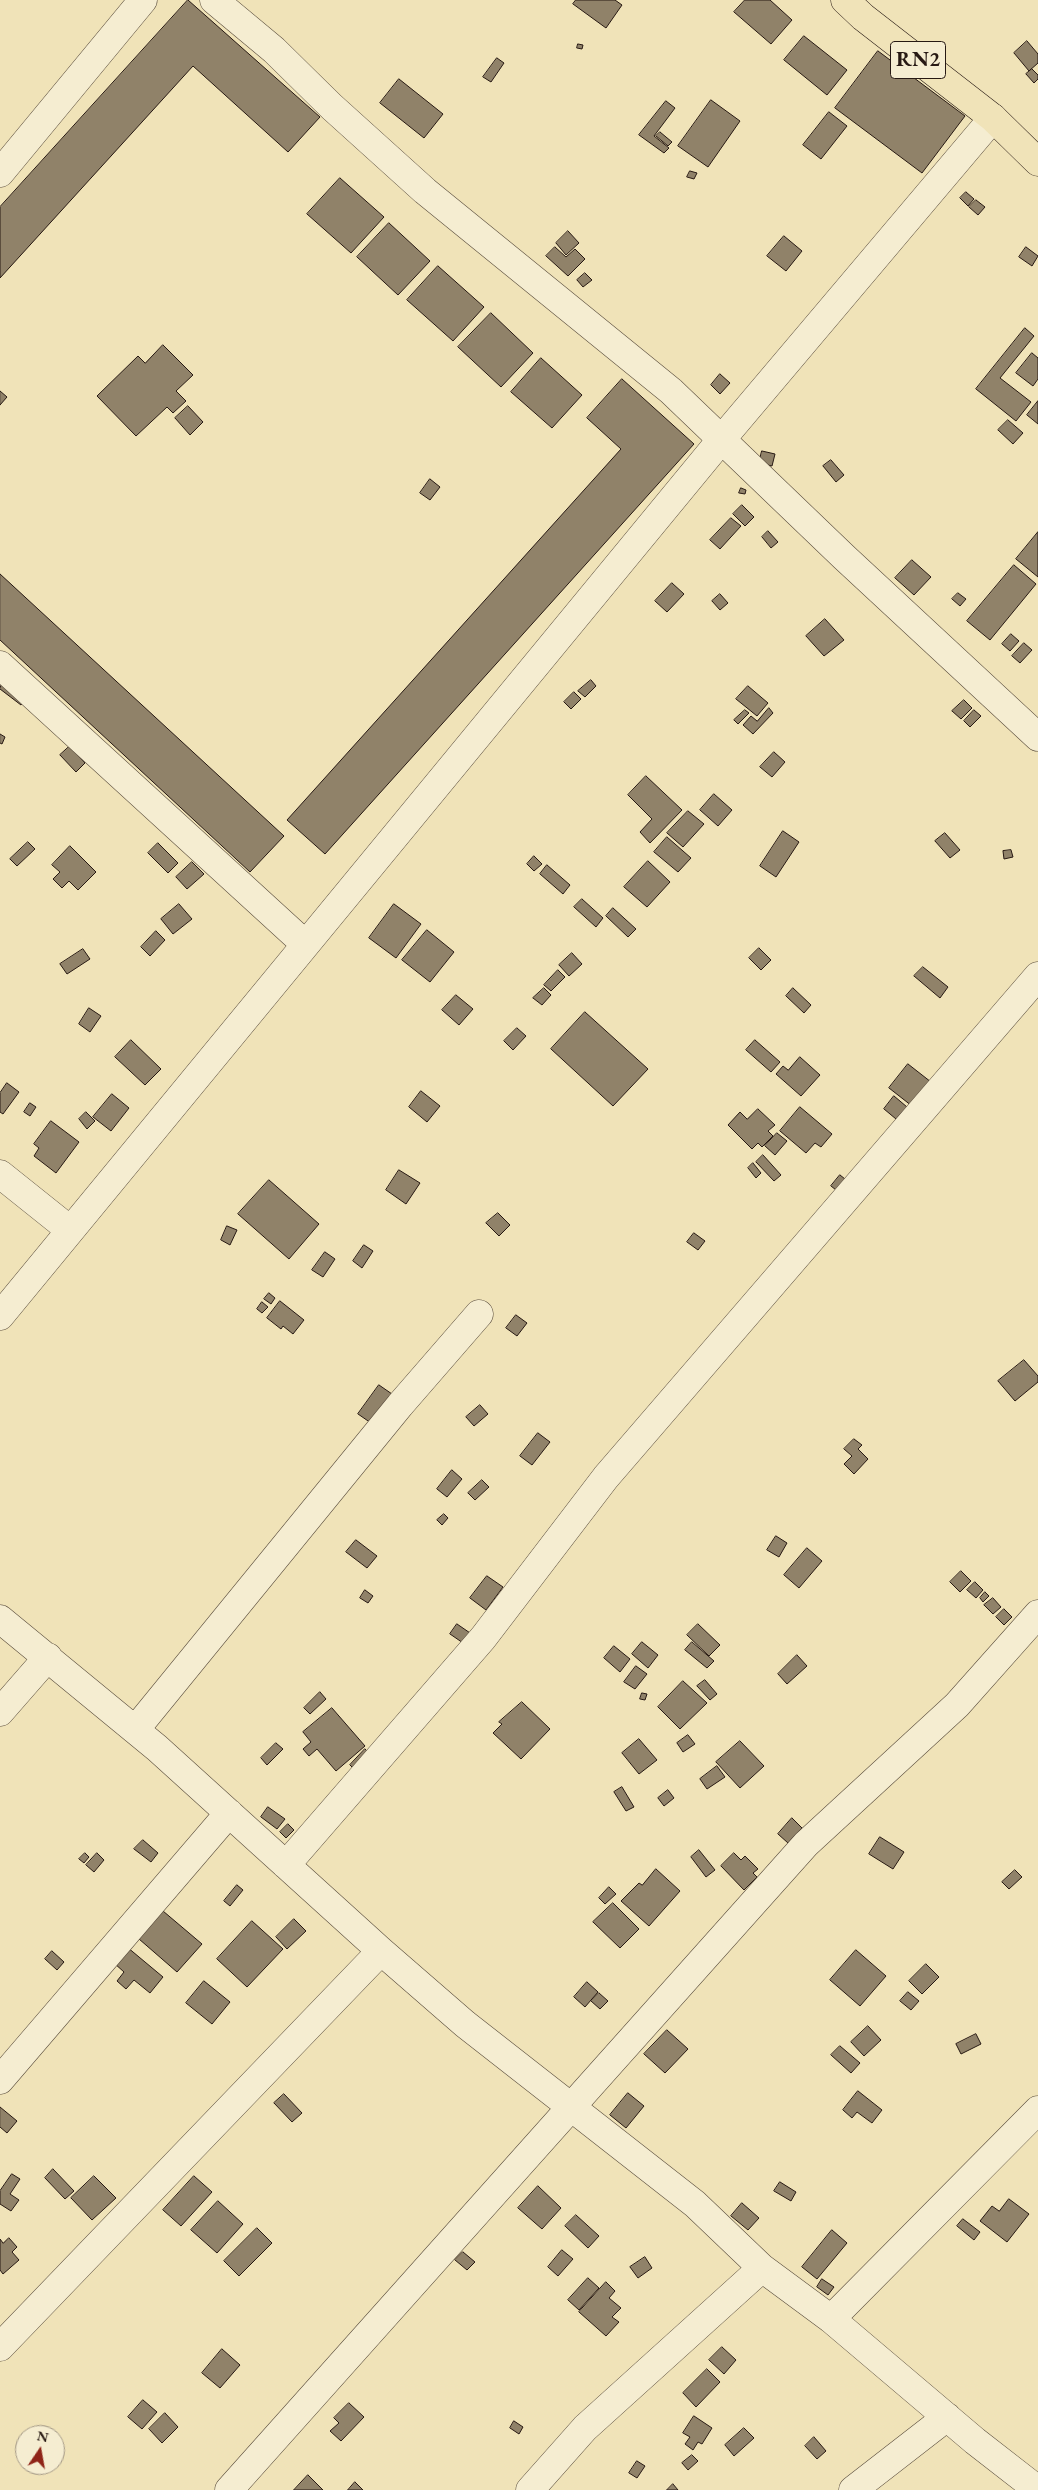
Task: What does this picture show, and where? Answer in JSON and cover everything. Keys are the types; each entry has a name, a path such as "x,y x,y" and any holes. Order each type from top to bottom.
{"highway":[{"name":"RN2","path":"845,0 863,17 993,118 1038,162"}],"street":[{"path":"0,173 143,0"},
{"path":"214,0 274,50 332,107 425,191 663,385 1038,737"},
{"path":"0,1316 721,440 993,118"},
{"path":"0,665 305,944"},
{"path":"286,1865 484,1638 606,1477 1038,976"},
{"path":"0,1174 70,1230"},
{"path":"135,1730 400,1406 480,1314"},
{"path":"229,2490 806,1844 957,1705 1038,1614"},
{"path":"0,1619 135,1730 465,2024 695,2204 762,2268 831,2319 947,2417 1038,2490"},
{"path":"0,1712 48,1657"},
{"path":"0,2080 229,1813"},
{"path":"0,2346 381,1951"},
{"path":"831,2319 1038,2110"},
{"path":"530,2490 585,2428 762,2268"},
{"path":"852,2490 947,2417"}],"building":[{"path":"188,0 320,117 288,152 193,66 0,278 0,207"},
{"path":"576,0 615,0 622,5 606,28 573,4"},
{"path":"745,0 770,0 792,20 771,44 734,12"},
{"path":"804,36 847,70 827,95 784,60"},
{"path":"1027,41 1038,54 1038,63 1029,71 1014,53"},
{"path":"578,44 583,45 582,49 577,48"},
{"path":"878,51 965,116 922,173 835,108"},
{"path":"497,58 504,63 491,82 483,77"},
{"path":"1032,69 1038,75 1038,79 1034,83 1026,74"},
{"path":"399,79 443,114 424,138 380,103"},
{"path":"711,100 740,121 708,167 678,146"},
{"path":"666,101 675,108 654,136 669,148 664,153 639,135"},
{"path":"829,112 847,126 821,159 803,145"},
{"path":"660,132 672,142 668,146 656,136"},
{"path":"690,171 697,173 694,179 687,177"},
{"path":"340,178 384,217 351,253 307,214"},
{"path":"966,192 974,199 968,206 960,198"},
{"path":"976,200 985,207 978,215 969,207"},
{"path":"389,223 430,261 398,295 357,257"},
{"path":"568,231 579,243 566,255 556,243"},
{"path":"784,236 802,251 786,271 767,256"},
{"path":"555,247 566,257 575,249 585,259 568,276 546,256"},
{"path":"1026,247 1038,256 1032,266 1019,257"},
{"path":"438,266 484,307 453,341 407,300"},
{"path":"585,273 592,280 583,287 577,280"},
{"path":"491,313 533,353 501,387 458,347"},
{"path":"1025,328 1034,336 1000,378 1031,402 1016,421 976,389"},
{"path":"163,345 193,375 176,391 186,401 173,413 167,407 136,436 97,396 138,356 145,363"},
{"path":"1032,353 1038,358 1038,379 1033,386 1016,373"},
{"path":"541,358 582,395 552,428 511,392"},
{"path":"720,374 730,383 720,394 711,385"},
{"path":"622,379 694,444 325,854 287,820 621,449 587,418"},
{"path":"0,391 7,397 0,405"},
{"path":"1038,401 1038,424 1027,415"},
{"path":"188,406 203,422 190,435 175,418"},
{"path":"1008,420 1023,433 1013,444 998,430"},
{"path":"762,451 775,454 772,466 759,463"},
{"path":"831,460 844,475 836,482 823,466"},
{"path":"430,479 440,487 430,500 420,493"},
{"path":"741,488 746,490 745,494 739,493"},
{"path":"742,505 754,517 745,526 733,514"},
{"path":"731,518 741,526 720,549 710,540"},
{"path":"768,531 778,542 771,548 762,537"},
{"path":"1038,532 1038,577 1016,559"},
{"path":"912,560 931,577 914,595 895,578"},
{"path":"1014,565 1036,584 990,640 967,621"},
{"path":"0,574 284,836 250,872 0,640"},
{"path":"672,583 684,594 667,612 655,601"},
{"path":"958,593 966,599 960,606 952,599"},
{"path":"720,594 728,603 720,610 712,601"},
{"path":"825,619 844,640 824,656 806,636"},
{"path":"1011,634 1019,641 1010,651 1002,644"},
{"path":"1024,643 1032,650 1020,663 1012,656"},
{"path":"591,680 596,686 585,697 578,691"},
{"path":"3,681 25,699 21,705 0,689"},
{"path":"748,686 768,703 757,716 736,699"},
{"path":"574,692 581,699 571,709 564,702"},
{"path":"964,700 972,708 961,719 952,711"},
{"path":"769,708 773,713 753,734 743,725 751,716 757,721"},
{"path":"745,710 749,713 738,724 734,720"},
{"path":"974,710 981,716 970,727 964,721"},
{"path":"0,734 5,737 2,744 0,743"},
{"path":"70,746 85,763 76,772 60,755"},
{"path":"774,752 785,762 772,777 760,767"},
{"path":"646,776 682,810 650,843 640,832 652,819 628,795"},
{"path":"714,794 732,810 718,826 700,810"},
{"path":"688,811 704,824 683,847 667,833"},
{"path":"783,831 799,842 776,877 760,866"},
{"path":"945,833 960,850 950,858 935,841"},
{"path":"667,837 691,858 678,872 654,852"},
{"path":"28,842 35,849 17,866 10,859"},
{"path":"158,843 178,863 168,873 148,853"},
{"path":"70,846 96,872 78,890 69,881 62,888 53,879 60,872 52,865"},
{"path":"1011,850 1013,857 1004,859 1003,851"},
{"path":"534,856 542,864 534,871 527,864"},
{"path":"648,861 670,882 647,907 624,887"},
{"path":"192,862 204,874 187,889 176,877"},
{"path":"547,865 570,885 563,894 540,874"},
{"path":"582,899 603,918 596,927 574,907"},
{"path":"179,904 192,919 173,934 161,919"},
{"path":"394,904 421,924 396,958 369,938"},
{"path":"613,908 636,929 628,937 606,916"},
{"path":"427,930 454,952 430,982 402,960"},
{"path":"156,931 165,940 150,956 141,947"},
{"path":"759,948 771,960 761,970 749,958"},
{"path":"83,949 90,959 67,974 60,964"},
{"path":"572,953 582,964 569,976 559,965"},
{"path":"923,967 948,987 940,998 914,976"},
{"path":"558,970 565,977 551,991 544,985"},
{"path":"544,988 551,995 542,1005 533,998"},
{"path":"793,988 811,1005 804,1013 786,996"},
{"path":"456,995 473,1009 459,1025 442,1010"},
{"path":"89,1008 101,1016 90,1032 79,1024"},
{"path":"585,1012 648,1069 613,1106 551,1049"},
{"path":"517,1028 526,1036 513,1050 504,1041"},
{"path":"131,1040 161,1069 145,1085 115,1057"},
{"path":"755,1040 780,1062 771,1072 746,1050"},
{"path":"800,1057 820,1075 801,1096 776,1074 783,1066 788,1070"},
{"path":"908,1064 931,1082 912,1106 889,1088"},
{"path":"7,1083 19,1092 3,1114 0,1112 0,1093"},
{"path":"421,1091 440,1106 427,1122 409,1107"},
{"path":"112,1094 129,1108 111,1131 93,1117"},
{"path":"894,1096 907,1107 896,1119 884,1109"},
{"path":"30,1103 36,1107 30,1116 24,1112"},
{"path":"800,1107 832,1134 821,1147 815,1143 806,1153 780,1131"},
{"path":"758,1109 775,1125 768,1131 773,1136 762,1147 758,1143 752,1149 728,1125 740,1112 747,1119"},
{"path":"86,1112 95,1121 87,1129 79,1119"},
{"path":"51,1121 79,1142 56,1173 34,1156 39,1148 34,1144"},
{"path":"777,1133 787,1141 775,1155 765,1146"},
{"path":"763,1155 781,1175 774,1181 756,1162"},
{"path":"753,1163 761,1173 756,1178 748,1168"},
{"path":"399,1170 420,1183 406,1204 386,1190"},
{"path":"840,1175 845,1179 836,1190 831,1186"},
{"path":"269,1180 319,1224 289,1259 238,1214"},
{"path":"498,1213 510,1225 499,1236 486,1223"},
{"path":"227,1226 237,1230 230,1245 221,1240"},
{"path":"694,1233 705,1241 698,1250 687,1242"},
{"path":"364,1245 373,1251 362,1268 353,1261"},
{"path":"325,1252 335,1259 323,1277 312,1270"},
{"path":"269,1293 275,1298 271,1304 264,1299"},
{"path":"280,1301 304,1320 293,1334 283,1326 281,1329 267,1318"},
{"path":"262,1302 268,1307 262,1313 257,1309"},
{"path":"516,1315 527,1323 517,1336 506,1328"},
{"path":"1024,1360 1038,1376 1038,1382 1015,1401 998,1381"},
{"path":"379,1385 392,1394 371,1423 358,1414"},
{"path":"480,1405 488,1414 474,1426 466,1417"},
{"path":"538,1433 550,1442 532,1465 520,1456"},
{"path":"854,1439 862,1445 858,1449 868,1459 854,1474 844,1464 852,1456 844,1449"},
{"path":"452,1470 462,1479 447,1497 437,1489"},
{"path":"482,1480 489,1487 475,1500 468,1493"},
{"path":"444,1514 448,1518 442,1525 437,1520"},
{"path":"776,1536 787,1543 779,1557 767,1550"},
{"path":"356,1540 377,1556 367,1568 346,1552"},
{"path":"807,1548 822,1561 799,1588 784,1575"},
{"path":"961,1571 971,1581 960,1592 950,1582"},
{"path":"487,1576 503,1587 486,1610 470,1598"},
{"path":"975,1582 983,1590 976,1598 967,1590"},
{"path":"365,1590 373,1596 368,1603 360,1598"},
{"path":"985,1592 989,1596 983,1602 980,1598"},
{"path":"993,1598 1001,1607 993,1614 984,1605"},
{"path":"1004,1609 1012,1617 1004,1625 996,1617"},
{"path":"457,1624 473,1635 466,1645 450,1634"},
{"path":"698,1624 720,1645 709,1656 687,1635"},
{"path":"642,1642 658,1655 648,1668 632,1654"},
{"path":"692,1642 714,1661 707,1668 685,1650"},
{"path":"614,1646 630,1659 620,1672 604,1658"},
{"path":"797,1655 807,1666 787,1684 778,1674"},
{"path":"636,1666 647,1674 635,1689 624,1682"},
{"path":"705,1680 717,1694 710,1700 697,1686"},
{"path":"683,1681 707,1703 680,1729 658,1707"},
{"path":"320,1692 326,1699 310,1714 304,1708"},
{"path":"642,1693 647,1694 645,1700 640,1699"},
{"path":"522,1702 550,1729 521,1759 493,1733 502,1724 499,1722"},
{"path":"332,1708 365,1746 336,1771 317,1749 309,1756 303,1749 311,1742 303,1732"},
{"path":"688,1735 695,1744 683,1752 677,1743"},
{"path":"639,1739 657,1760 639,1774 622,1753"},
{"path":"740,1741 764,1766 740,1788 716,1762"},
{"path":"276,1743 283,1749 267,1765 261,1758"},
{"path":"365,1749 372,1756 356,1771 350,1765"},
{"path":"717,1766 725,1777 707,1789 700,1779"},
{"path":"622,1787 634,1807 626,1811 614,1792"},
{"path":"668,1790 674,1798 664,1806 658,1798"},
{"path":"268,1807 285,1819 277,1829 261,1817"},
{"path":"792,1818 802,1828 788,1843 778,1834"},
{"path":"288,1824 294,1830 286,1838 280,1832"},
{"path":"880,1837 904,1852 893,1869 869,1854"},
{"path":"143,1840 158,1853 151,1862 134,1849"},
{"path":"699,1850 715,1870 706,1877 691,1857"},
{"path":"85,1853 89,1857 84,1863 79,1859"},
{"path":"97,1853 104,1860 94,1872 86,1865"},
{"path":"734,1853 741,1860 745,1856 758,1869 753,1873 757,1877 744,1890 721,1866"},
{"path":"656,1869 680,1891 649,1926 621,1901 639,1883 642,1885"},
{"path":"1015,1870 1022,1877 1009,1889 1002,1882"},
{"path":"237,1885 243,1890 230,1906 224,1901"},
{"path":"609,1887 616,1894 605,1904 599,1898"},
{"path":"613,1903 639,1929 620,1948 593,1922"},
{"path":"163,1911 202,1944 177,1972 139,1939"},
{"path":"294,1919 306,1931 287,1949 276,1937"},
{"path":"252,1921 283,1949 247,1987 217,1959"},
{"path":"127,1947 163,1977 150,1993 134,1980 126,1989 117,1981 124,1972 114,1963"},
{"path":"856,1950 886,1976 860,2006 830,1980"},
{"path":"52,1951 64,1962 57,1970 45,1959"},
{"path":"926,1964 939,1977 922,1994 909,1981"},
{"path":"204,1981 230,2002 212,2024 186,2003"},
{"path":"587,1982 598,1992 585,2007 574,1997"},
{"path":"908,1992 919,2001 911,2010 900,2001"},
{"path":"599,1993 608,2001 600,2009 591,2001"},
{"path":"868,2026 881,2040 864,2056 851,2042"},
{"path":"667,2030 688,2049 665,2073 644,2054"},
{"path":"976,2034 981,2044 961,2054 956,2044"},
{"path":"840,2046 860,2063 851,2073 831,2055"},
{"path":"858,2091 882,2110 872,2123 857,2112 852,2118 843,2110"},
{"path":"628,2093 644,2106 626,2128 610,2115"},
{"path":"284,2094 302,2113 292,2122 274,2103"},
{"path":"0,2107 17,2121 7,2133 0,2127"},
{"path":"53,2169 74,2191 65,2199 45,2178"},
{"path":"12,2174 20,2179 10,2194 19,2200 11,2211 0,2204 0,2191"},
{"path":"94,2176 116,2198 92,2220 71,2198"},
{"path":"194,2176 212,2192 181,2226 163,2210"},
{"path":"780,2182 796,2192 791,2201 774,2191"},
{"path":"538,2186 561,2208 542,2229 518,2208"},
{"path":"1009,2199 1029,2214 1007,2242 980,2221 992,2206 999,2211"},
{"path":"218,2201 243,2224 217,2253 191,2230"},
{"path":"742,2203 759,2218 748,2230 731,2216"},
{"path":"576,2215 599,2236 588,2248 565,2226"},
{"path":"963,2219 980,2232 974,2240 957,2226"},
{"path":"257,2228 272,2243 239,2276 224,2261"},
{"path":"832,2230 847,2243 817,2279 802,2267"},
{"path":"9,2238 17,2247 12,2252 19,2260 3,2274 0,2270 0,2239 3,2243"},
{"path":"562,2250 573,2259 558,2276 548,2267"},
{"path":"463,2252 475,2262 467,2270 455,2260"},
{"path":"645,2257 652,2268 638,2278 630,2267"},
{"path":"588,2278 599,2288 579,2310 568,2300"},
{"path":"822,2279 834,2287 828,2295 817,2287"},
{"path":"606,2282 615,2291 609,2298 621,2308 612,2317 619,2322 606,2336 579,2312"},
{"path":"722,2347 736,2360 724,2374 709,2360"},
{"path":"222,2349 240,2365 220,2388 202,2373"},
{"path":"707,2369 720,2382 696,2407 683,2393"},
{"path":"143,2400 157,2412 142,2429 128,2417"},
{"path":"349,2403 364,2417 341,2441 330,2431 339,2423 334,2418"},
{"path":"165,2413 178,2427 162,2443 149,2429"},
{"path":"694,2416 712,2428 702,2444 698,2442 693,2450 685,2444 690,2437 683,2433"},
{"path":"514,2421 523,2427 519,2434 510,2428"},
{"path":"744,2428 754,2438 734,2456 725,2445"},
{"path":"814,2437 826,2451 817,2459 805,2446"},
{"path":"692,2455 698,2461 688,2470 682,2463"},
{"path":"637,2461 645,2466 637,2478 629,2473"},
{"path":"308,2475 323,2490 294,2490"},
{"path":"355,2482 363,2490 348,2490"},
{"path":"673,2484 678,2490 667,2490"}]}
